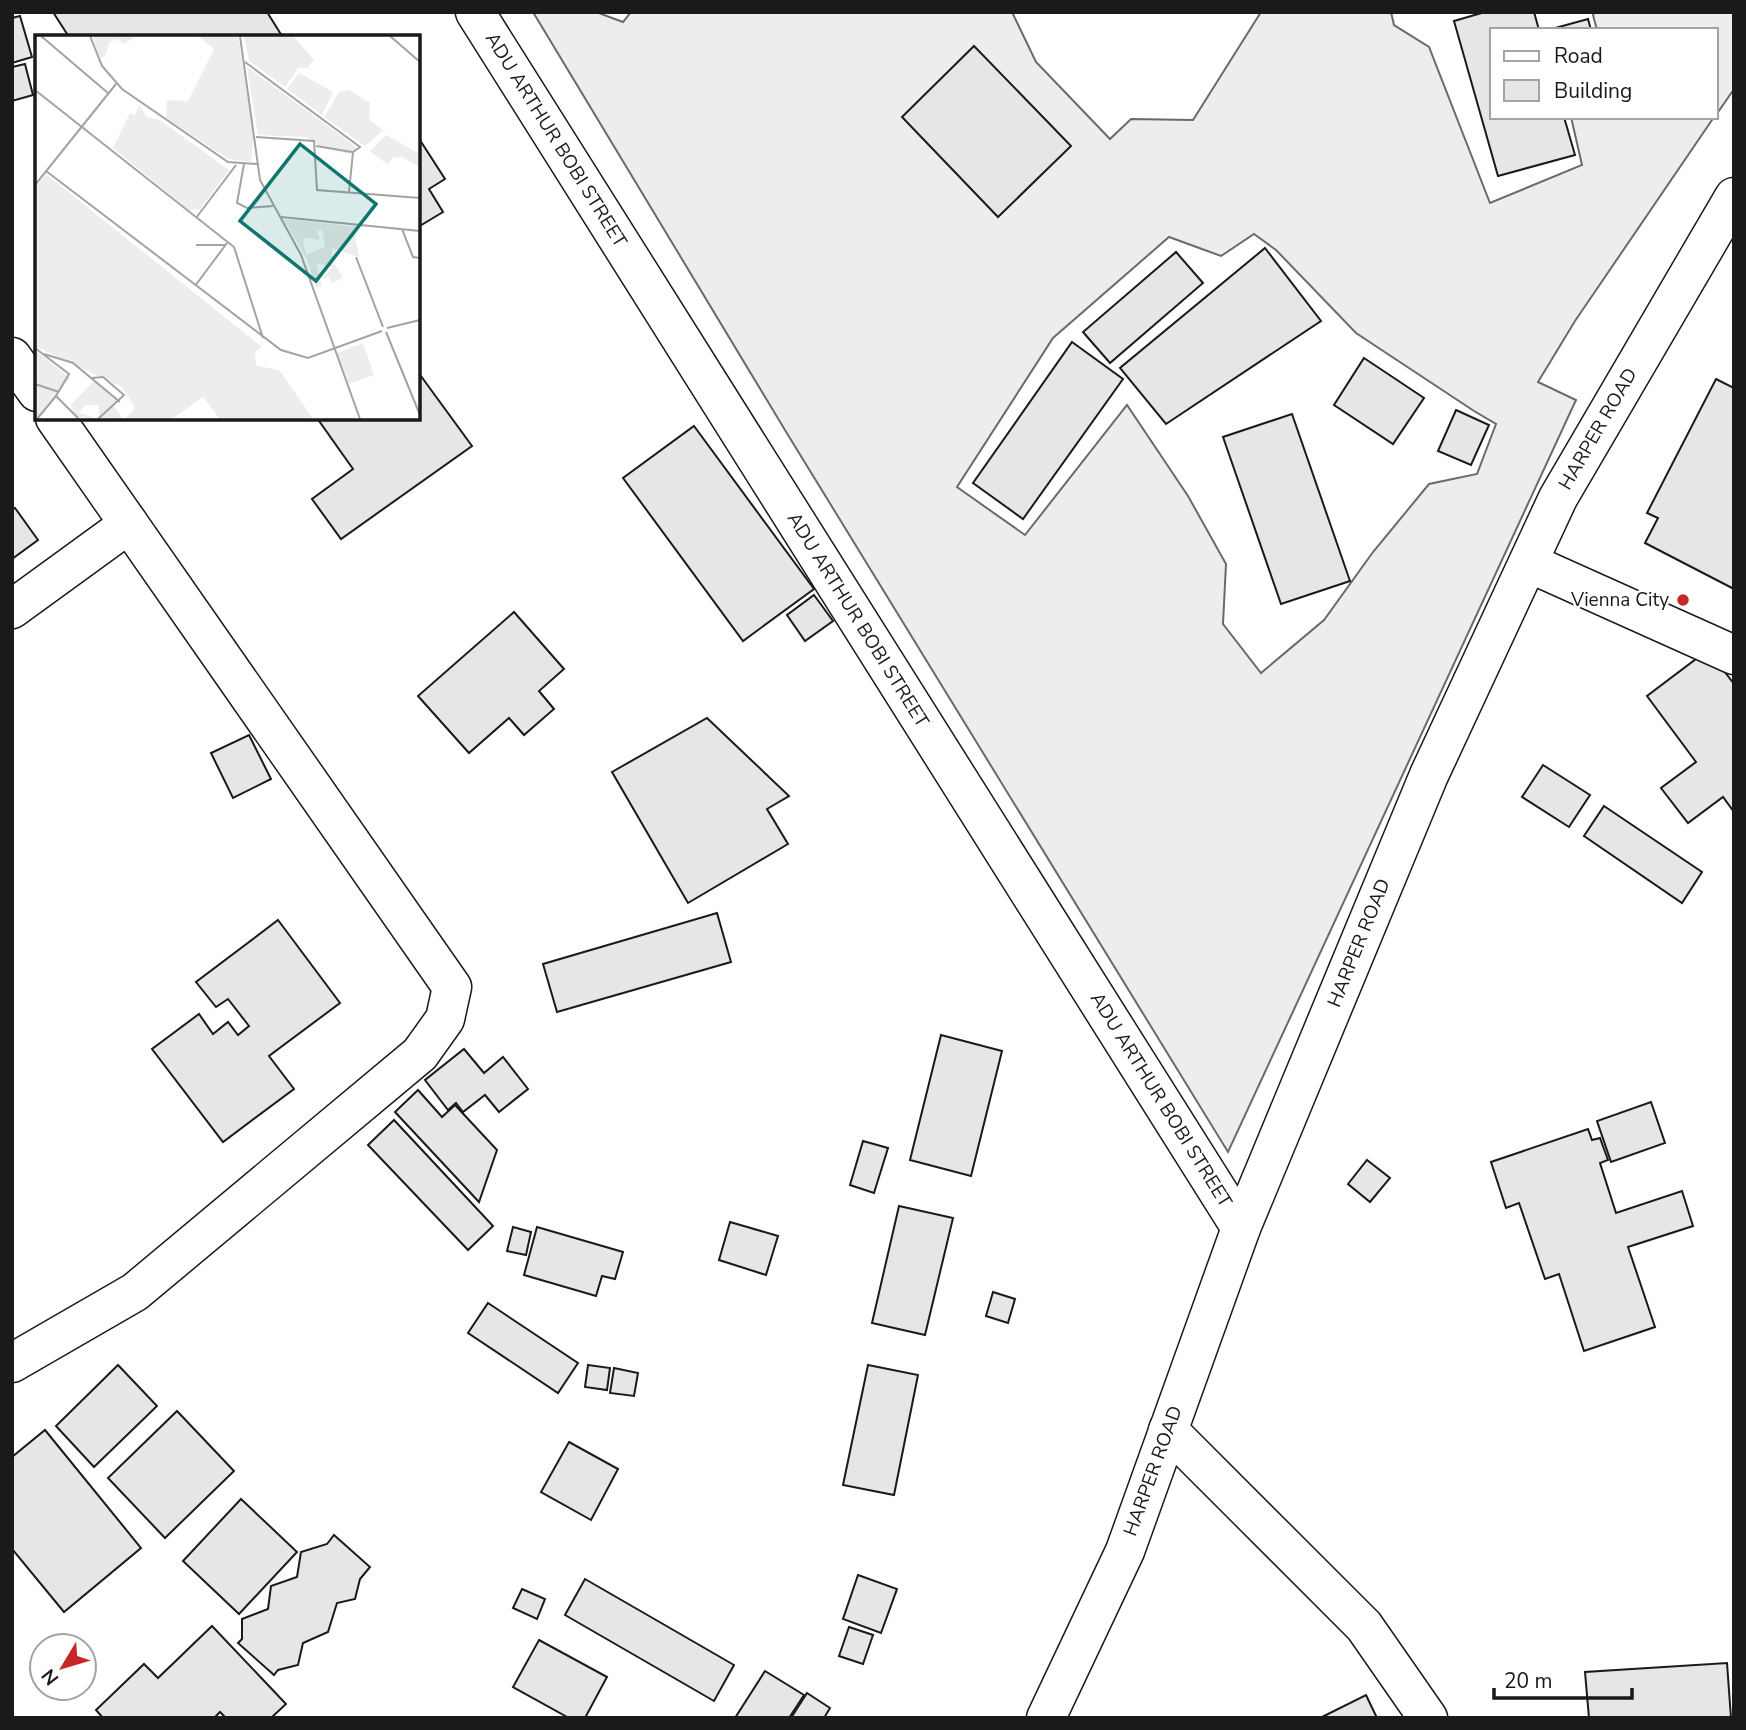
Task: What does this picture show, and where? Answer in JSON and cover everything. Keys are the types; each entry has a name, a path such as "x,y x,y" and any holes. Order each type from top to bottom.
{"street":[{"name":"ADU ARTHUR BOBI STREET","path":"475,12 1241,1228"},
{"name":"HARPER ROAD","path":"1046,1718 1125,1551 1241,1228 1429,775 1558,498 1734,197"},
{"path":"12,356 35,389"},
{"path":"12,1363 135,1292 420,1054 444,1019 452,987 56,420"},
{"path":"12,608 129,524"},
{"path":"1529,563 1734,655"},
{"path":"1168,1430 1364,1626 1428,1718"}],"shaded area":[{"path":"533,12 596,12 623,22 631,12 1012,12 1036,62 1110,139 1131,119 1193,120 1261,12 1391,12 1394,25 1429,47 1490,203 1582,165 1571,119 1713,119 1575,321 1538,382 1576,400 1228,1152 788,435","holes":["1254,234 1276,250 1356,333 1496,424 1477,474 1429,484 1373,552 1324,620 1261,673 1223,624 1226,564 1188,496 1127,405 1025,535 957,487 1053,338 1169,237 1221,256"]},
{"path":"1595,12 1734,12 1734,89 1718,112 1718,28 1596,28 1593,15"}],"building":[{"path":"53,12 267,12 281,35 68,35"},
{"path":"1485,12 1534,12 1538,28 1490,28 1490,119 1565,119 1575,155 1498,176 1454,21"},
{"path":"20,16 32,57 12,63 12,18"},
{"path":"1588,19 1590,28 1555,28"},
{"path":"974,46 1071,146 998,217 902,117"},
{"path":"25,64 33,95 12,101 12,67"},
{"path":"420,140 445,179 429,189 443,212 420,226"},
{"path":"1265,248 1321,321 1166,424 1120,368"},
{"path":"1176,252 1203,283 1110,363 1083,332"},
{"path":"1072,342 1123,379 1023,519 973,483"},
{"path":"1364,358 1424,398 1393,444 1334,405"},
{"path":"420,375 472,446 341,539 312,499 353,469 318,420 420,420"},
{"path":"1716,379 1734,388 1734,589 1645,543 1658,518 1647,513"},
{"path":"1456,410 1489,425 1471,465 1438,451"},
{"path":"1292,414 1350,581 1281,604 1223,437"},
{"path":"694,426 814,589 743,641 623,478"},
{"path":"15,508 38,540 12,559 12,509"},
{"path":"814,595 833,621 805,641 787,615"},
{"path":"514,612 564,669 539,691 554,709 524,735 509,718 469,753 418,696"},
{"path":"1708,650 1734,684 1734,812 1723,797 1688,823 1661,788 1696,762 1647,696"},
{"path":"707,718 789,796 767,809 788,844 688,903 612,772"},
{"path":"249,735 271,779 233,798 211,753"},
{"path":"1543,765 1590,795 1569,827 1522,797"},
{"path":"1604,806 1702,872 1682,903 1584,836"},
{"path":"717,913 731,962 557,1012 543,964"},
{"path":"278,920 340,1003 269,1056 294,1089 223,1142 152,1049 199,1014 213,1034 228,1022 238,1035 249,1026 228,999 216,1007 196,982"},
{"path":"941,1035 1002,1051 971,1176 910,1160"},
{"path":"464,1049 484,1073 503,1057 528,1089 499,1112 485,1095 463,1112 456,1103 448,1110 425,1080"},
{"path":"418,1090 442,1117 455,1105 497,1150 479,1202 395,1112"},
{"path":"1651,1102 1665,1143 1611,1162 1597,1121"},
{"path":"394,1120 493,1226 468,1250 368,1145"},
{"path":"1588,1129 1592,1140 1600,1138 1608,1160 1600,1163 1616,1213 1682,1191 1693,1226 1628,1247 1655,1327 1584,1351 1559,1274 1545,1279 1519,1203 1506,1208 1491,1162"},
{"path":"863,1141 888,1148 874,1193 850,1185"},
{"path":"1367,1160 1390,1178 1370,1202 1348,1184"},
{"path":"899,1206 953,1218 925,1335 872,1323"},
{"path":"730,1222 778,1236 766,1275 719,1260"},
{"path":"513,1227 531,1232 526,1255 507,1251"},
{"path":"537,1227 623,1252 615,1279 602,1276 596,1296 524,1275"},
{"path":"993,1292 1015,1299 1008,1323 986,1316"},
{"path":"488,1303 578,1363 558,1393 468,1333"},
{"path":"118,1365 157,1406 94,1467 56,1426"},
{"path":"588,1365 610,1368 607,1390 585,1387"},
{"path":"868,1365 918,1375 894,1495 843,1485"},
{"path":"614,1368 638,1373 634,1396 610,1393"},
{"path":"177,1411 234,1471 165,1538 108,1478"},
{"path":"45,1430 141,1548 64,1612 12,1549 12,1457"},
{"path":"569,1442 618,1469 591,1520 541,1492"},
{"path":"241,1499 297,1552 239,1614 183,1561"},
{"path":"334,1535 370,1567 360,1579 355,1599 337,1603 328,1632 303,1643 298,1665 278,1670 274,1675 238,1643 242,1639 242,1619 268,1609 271,1586 297,1577 301,1552 327,1544"},
{"path":"858,1575 897,1589 881,1633 843,1619"},
{"path":"585,1579 734,1665 714,1701 565,1615"},
{"path":"522,1589 545,1599 537,1619 513,1608"},
{"path":"212,1626 286,1704 271,1718 226,1718 220,1712 214,1718 103,1718 96,1710 144,1664 158,1678"},
{"path":"849,1627 873,1635 863,1664 839,1656"},
{"path":"539,1640 607,1677 585,1718 569,1718 513,1687"},
{"path":"1727,1663 1731,1718 1589,1718 1585,1672"},
{"path":"765,1671 804,1695 789,1718 735,1718"},
{"path":"807,1693 830,1708 824,1718 791,1718"},
{"path":"1366,1695 1377,1718 1320,1718"}],"place":[{"name":"Vienna City","path":"1683,600"}]}
